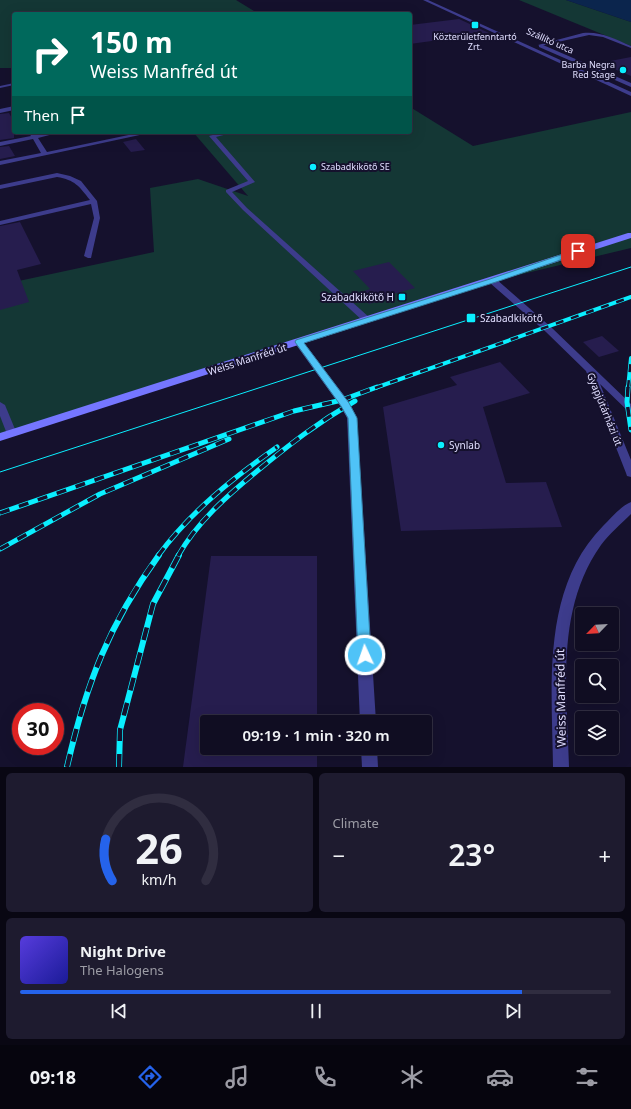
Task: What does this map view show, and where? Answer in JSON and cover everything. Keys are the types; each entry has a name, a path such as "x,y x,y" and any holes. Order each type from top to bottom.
{"main road":[{"name":"Weiss Manfréd út","path":"607,242 631,231"},
{"name":"Weiss Manfréd út","path":"0,437 493,281 631,235"}],"street":[{"name":"Szállító utca","path":"428,1 441,1 455,7"},
{"name":"Szállító utca","path":"428,1 631,94"},
{"name":"Szállító utca","path":"499,34 511,32"},
{"name":"Szállító utca","path":"534,42 631,85"},
{"name":"Szállító utca","path":"571,66 584,64"},
{"path":"299,342 346,405 352,418 368,715"},
{"name":"Weiss Manfréd út","path":"561,767 558,670 561,632 566,604 572,585 598,540 631,507"},
{"path":"370,755 370,767"}],"lane":[{"path":"540,45 594,33 631,48"},
{"path":"0,87 12,84"},
{"path":"0,111 12,108"},
{"path":"0,144 32,134 45,154"},
{"path":"0,163 141,134"},
{"path":"222,134 212,136 252,182 228,191 245,210 367,320"},
{"path":"0,187 57,175 68,177 79,182 94,201 97,218 88,256"},
{"path":"0,223 94,201"},
{"path":"493,281 631,409"},
{"name":"Gyapjútárházi út","path":"588,368 631,473"},
{"path":"0,405 12,434"}],"green space":[{"path":"0,0 236,0 256,12 12,12 12,68 0,68"},
{"path":"519,0 566,0 631,22 631,46"},
{"path":"412,108 473,146 631,112 631,248 493,281 0,437 0,285 154,252 150,188 198,179 248,196 195,134 412,134"}],"water":[{"path":"566,0 631,0 631,22"}],"building":[{"path":"459,19 489,33 412,44 412,25"},
{"name":"Barba Negra Red Stage","path":"631,57 631,76 600,63"},
{"path":"9,113 12,118 12,134 14,134 14,138 0,140 0,114"},
{"path":"136,139 145,150 131,152 123,142"},
{"path":"9,146 15,156 0,159 0,147"},
{"path":"20,222 41,264 17,270 29,302 0,310 0,226"},
{"path":"389,262 415,288 393,294 395,297 369,304 358,293 370,289 353,271"},
{"path":"602,336 619,351 599,357 583,342"},
{"name":"Synlab","path":"500,362 530,393 483,407 506,483 546,482 562,527 401,531 383,407 457,385 450,377"},
{"path":"211,556 317,556 317,715 200,715 200,755 317,755 317,767 183,767"}],"tram line":[{"path":"0,472 631,267"}],"railway":[{"path":"375,388 631,297"},
{"path":"628,388 631,358"},
{"path":"0,513 294,411 342,400 377,387"},
{"path":"628,387 627,402 631,430"},
{"path":"178,556 203,521 234,490 304,434 328,417 355,401"},
{"path":"0,549 100,494 229,439"},
{"path":"158,556 170,540 198,510 244,471 277,447"},
{"path":"67,767 82,709 101,656 126,606 159,555"},
{"path":"119,767 120,730 153,604 179,555"}],"place":[{"name":"Közterületfenntartó Zrt.","path":"475,25"},
{"name":"Barba Negra Red Stage","path":"623,70"},
{"name":"Szabadkikötő SE","path":"313,167"},
{"name":"Szabadkikötő H","path":"402,297"},
{"name":"Szabadkikötő","path":"471,318"},
{"name":"Synlab","path":"441,445"}],"route":[{"path":"365,655 354,426 346,405 299,342 493,281 578,251"}]}
